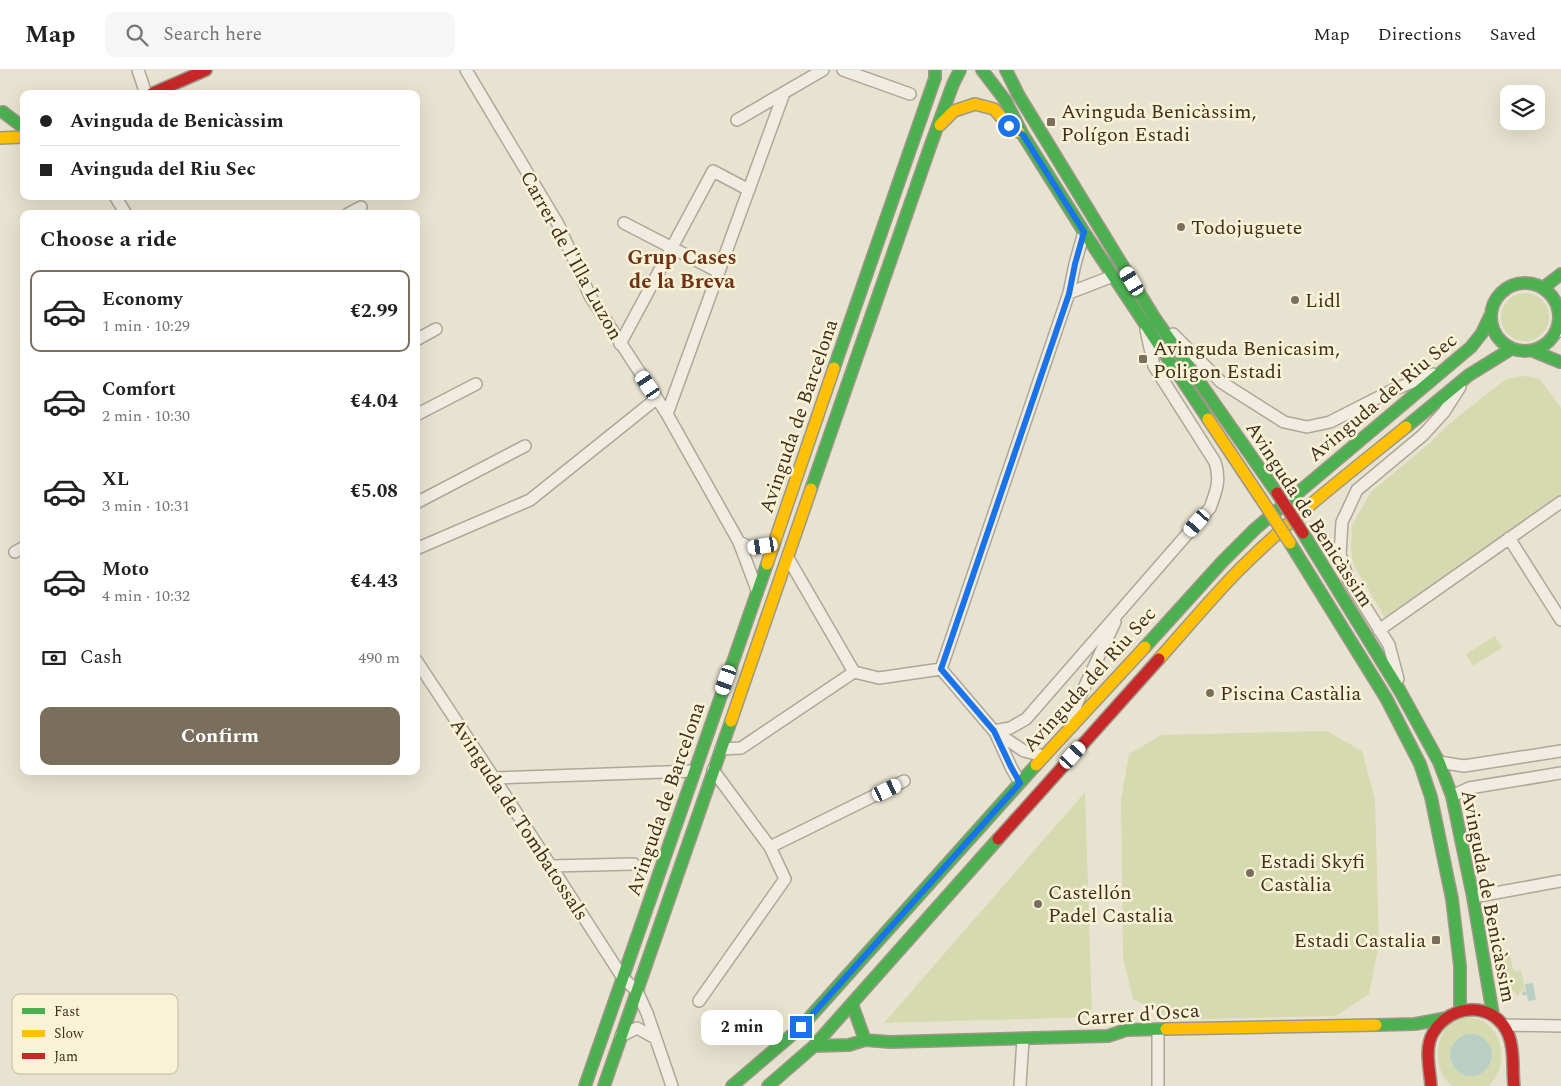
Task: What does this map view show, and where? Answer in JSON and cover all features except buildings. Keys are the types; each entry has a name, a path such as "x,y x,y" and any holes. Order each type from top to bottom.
{"main road":[{"path":"160,90 206,70"},
{"name":"Avinguda de Barcelona","path":"585,1086 923,113 935,78 935,70"},
{"name":"Avinguda de Barcelona","path":"604,1086 937,128 960,70"},
{"name":"Avinguda de Benicàssim","path":"982,70 994,82 1023,135 1113,276 1149,319 1277,493 1303,532 1400,691 1439,762 1452,796 1473,898 1493,1015"},
{"name":"Avinguda de Benicàssim","path":"1006,70 1149,319 1386,698 1420,764 1431,797 1452,899 1460,966 1460,1010"},
{"name":"Avinguda de Barcelona","path":"937,128 954,111 975,104 994,109 1009,126 1023,135"},
{"path":"0,124 2,107 20,124"},
{"path":"0,138 20,137"},
{"path":"1543,288 1561,274"},
{"path":"1526,283 1543,288 1560,305 1558,328 1561,362 1533,351 1511,349 1496,336 1490,316 1495,299 1508,287 1526,283"},
{"name":"Avinguda del Riu Sec","path":"732,1086 801,1027 1044,756 1222,562 1255,529 1471,347 1482,333 1490,316"},
{"path":"1533,351 1544,346 1558,328"},
{"name":"Avinguda del Riu Sec","path":"768,1086 781,1080 814,1046 1235,574 1309,507 1465,379 1511,349"},
{"path":"852,1004 865,1040"},
{"path":"1432,1086 1429,1047 1434,1032 1447,1018 1460,1010 1477,1010 1493,1015 1509,1036 1514,1086"},
{"name":"Carrer d'Osca","path":"814,1046 849,1045 865,1040 890,1042 1108,1036 1126,1030 1415,1024 1447,1018"},
{"path":"1415,1024 1429,1047"},
{"path":"1502,1086 1512,1069"},
{"path":"1431,1073 1440,1086"}],"street":[{"path":"138,70 145,90"},
{"name":"Carrer de l'Illa Luzon","path":"466,70 558,224 590,296 667,414 739,542 757,590"},
{"path":"737,120 823,70"},
{"path":"843,70 910,94"},
{"path":"667,414 784,93"},
{"path":"620,344 714,171 748,190"},
{"path":"355,210 361,207"},
{"path":"624,223 719,272"},
{"path":"941,669 1069,294 1084,232"},
{"path":"1069,294 1113,276"},
{"path":"1149,319 1221,382 1284,422 1307,427 1330,422 1393,390 1447,369"},
{"name":"Avinguda de Benicàssim","path":"1121,610 1210,508 1218,486 1219,473 1215,462 1154,366 1149,319"},
{"path":"420,338 436,329"},
{"path":"1400,691 1388,645 1348,578 1340,554 1342,522 1357,490 1423,434 1444,412 1465,379"},
{"path":"420,413 476,384"},
{"path":"420,547 530,500 656,399"},
{"path":"420,501 525,446"},
{"path":"1379,630 1561,502"},
{"path":"1509,538 1561,620"},
{"path":"739,542 752,548 773,545"},
{"path":"788,558 854,672 879,678 941,669"},
{"path":"994,731 1010,728 1026,719 1121,610"},
{"path":"1073,725 1076,705 1121,610"},
{"name":"Avinguda de Tombatossals","path":"420,666 623,978 637,991"},
{"path":"941,669 994,731 1020,783"},
{"path":"721,749 741,748 854,672"},
{"path":"994,731 1024,751 1044,756"},
{"path":"1439,762 1464,766 1561,752"},
{"path":"1480,764 1485,785"},
{"path":"699,1001 785,879 770,847 714,770"},
{"path":"494,778 694,771"},
{"path":"1452,796 1469,788 1561,773"},
{"path":"770,847 904,781"},
{"path":"551,866 634,864"},
{"path":"1473,898 1561,881"},
{"path":"637,991 647,1013 672,1086"},
{"path":"621,1036 637,1028 647,1013"},
{"path":"1503,1026 1561,1026"},
{"path":"1509,1036 1526,1026"},
{"path":"637,1028 655,1038"},
{"path":"1158,1030 1158,1086"},
{"path":"1020,1086 1023,1039"}],"green space":[{"path":"1520,293 1530,293 1542,300 1549,312 1549,322 1542,334 1530,341 1520,341 1512,337 1505,330 1501,322 1501,312 1505,304 1512,297"},
{"path":"1525,376 1540,379 1561,408 1561,506 1390,626 1353,564 1351,549 1352,525 1371,492 1431,442 1450,423 1506,379"},
{"path":"1495,636 1502,648 1473,666 1466,654"},
{"name":"Estadi Skyfi Castàlia","path":"1327,731 1362,751 1375,800 1379,944 1369,994 1336,1016 1172,1020 1133,999 1123,957 1121,801 1129,754 1161,735"},
{"name":"Castellón Padel Castalia","path":"1085,792 1092,1017 884,1023"},
{"path":"1509,950 1513,969 1516,971 1521,970 1525,989 1518,996 1508,990 1500,951"},
{"path":"1467,1017 1486,1023 1497,1036 1500,1045 1501,1062 1499,1071 1489,1086 1453,1086 1446,1081 1439,1064 1438,1055 1441,1036 1452,1022","holes":["1482,1037 1491,1053 1490,1064 1483,1071 1472,1073 1461,1071 1453,1065 1450,1054 1457,1039"]}],"shaded area":[{"path":"1533,983 1536,1000 1528,1001 1527,995 1524,996 1522,994 1523,991 1526,992 1525,984"},
{"path":"1467,1034 1475,1034 1486,1040 1492,1055 1486,1070 1475,1076 1467,1076 1456,1070 1450,1059 1450,1051 1456,1040"}],"traffic: fast":[{"path":"834,368 935,78 935,70"},
{"path":"811,489 930,147 960,70"},
{"path":"982,70 1005,100 1023,135 1084,232 1208,419"},
{"path":"1006,70 1019,96 1154,317 1277,493"},
{"path":"3,112 20,125"},
{"path":"1543,288 1561,274"},
{"path":"1525,283 1538,286 1549,293 1556,304 1559,317 1556,330 1549,341 1538,348 1525,351 1512,348 1501,341 1494,330 1491,317 1494,304 1501,293 1512,286 1525,283"},
{"path":"1145,647 1222,562 1255,529 1471,347 1482,333 1490,316"},
{"path":"1406,427 1469,375 1511,349"},
{"path":"1533,351 1560,362"},
{"path":"1303,533 1400,691 1439,762 1452,796 1473,897 1493,1015"},
{"path":"1290,543 1386,698 1420,764 1431,797 1452,899 1460,966 1460,1010"},
{"path":"585,1086 767,564"},
{"path":"604,1086 731,721"},
{"path":"732,1086 801,1027 1036,765"},
{"path":"768,1086 814,1046 998,839"},
{"path":"852,1004 865,1040"},
{"path":"1376,1025 1415,1024 1447,1018"},
{"path":"814,1046 849,1045 865,1040 890,1042 1108,1036 1126,1030 1166,1029"}],"traffic: slow":[{"path":"940,125 954,111 975,104 994,109 1009,126 1019,132"},
{"path":"0,138 20,137"},
{"path":"767,564 834,368"},
{"path":"1208,419 1264,503"},
{"path":"1159,659 1255,554 1319,498 1406,427"},
{"path":"731,721 811,489"},
{"path":"1264,503 1290,543"},
{"path":"1036,765 1145,647"},
{"path":"1166,1029 1376,1025"}],"traffic: jam":[{"path":"160,90 206,70"},
{"path":"1277,493 1303,533"},
{"path":"998,839 1159,659"},
{"path":"1431,1086 1428,1052 1433,1033 1451,1015 1473,1010 1484,1011 1494,1016 1503,1025 1509,1036 1513,1055 1514,1086"}],"place":[{"name":"Avinguda Benicàssim, Polígon Estadi","path":"1051,122"},
{"name":"Todojuguete","path":"1181,227"},
{"name":"Lidl","path":"1295,300"},
{"name":"Avinguda Benicasim, Poligon Estadi","path":"1143,359"},
{"name":"Piscina Castàlia","path":"1210,693"},
{"name":"Estadi Skyfi Castàlia","path":"1250,873"},
{"name":"Castellón Padel Castalia","path":"1038,904"},
{"name":"Estadi Castalia","path":"1436,940"}],"district":[{"name":"Grup Cases de la Breva","path":"682,269"}],"route":[{"path":"801,1027 1020,783 994,731 941,669 1069,294 1084,232 1023,135 1009,126"}]}
